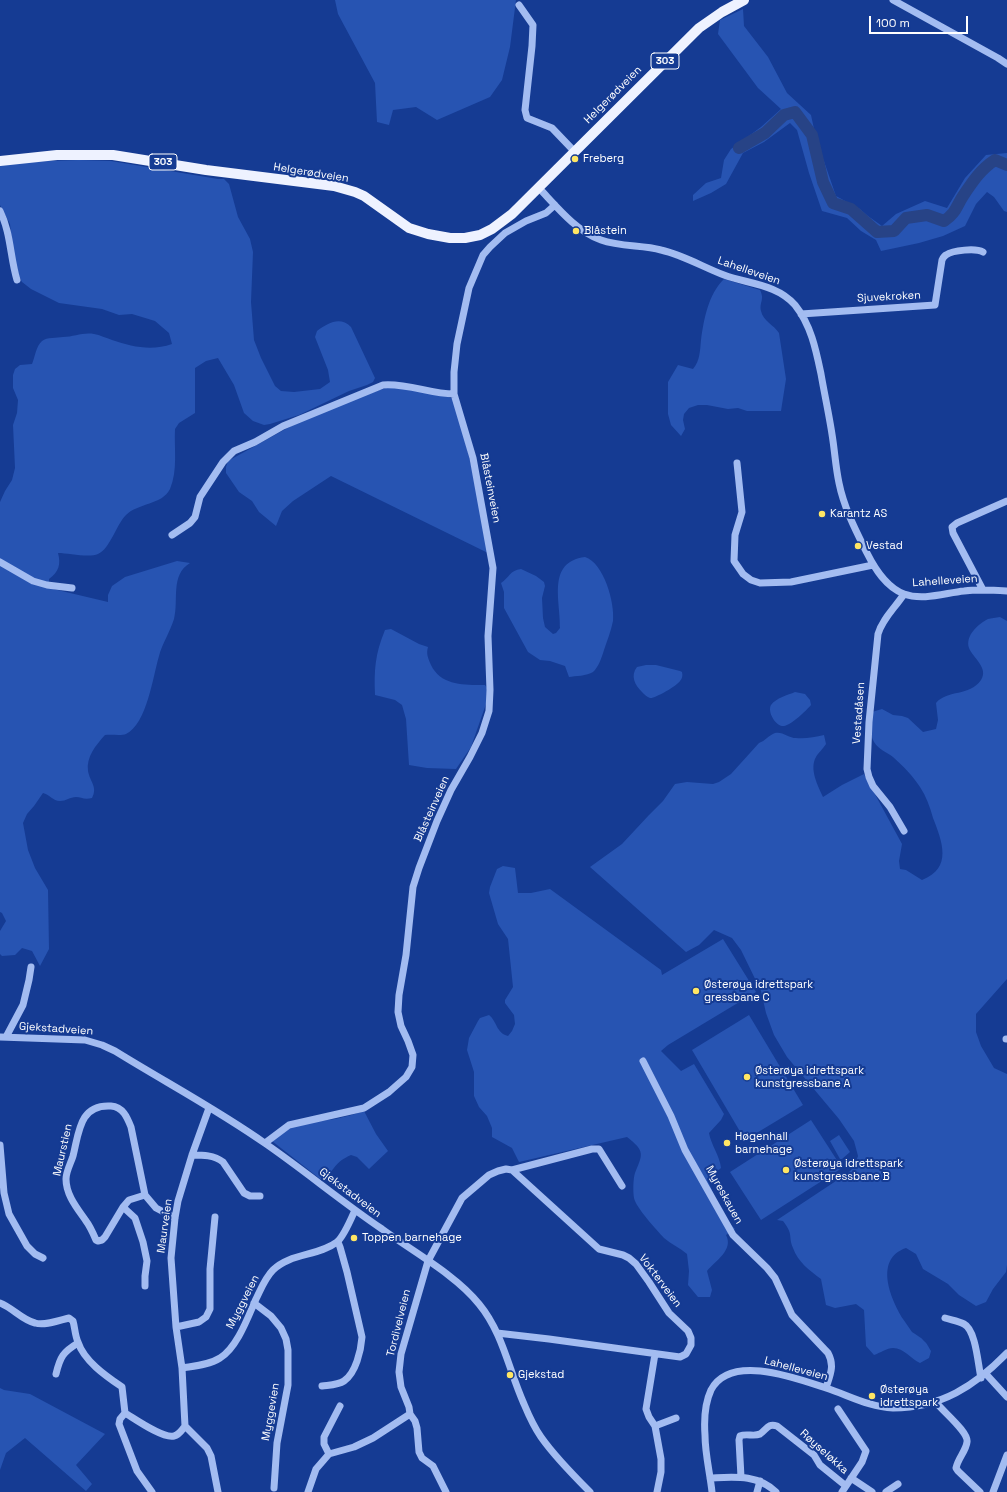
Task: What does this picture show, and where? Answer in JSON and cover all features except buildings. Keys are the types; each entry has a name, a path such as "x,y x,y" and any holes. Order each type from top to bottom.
{"main road":[{"name":"Helgerødveien","path":"0,161 57,155 113,155 206,170 334,186 364,196 404,226 409,228 428,234 458,238 480,235 492,229 512,214 699,28 722,12 744,0"}],"street":[{"path":"893,0 1007,64"},
{"path":"519,5 533,25 525,110 527,118 552,128 574,151"},
{"name":"Lahelleveien","path":"539,188 573,222 588,234 601,240 661,250 679,255 723,275 770,288 794,304 801,314 812,337 818,360 829,414 839,485 843,500 873,565 887,583 898,591 914,597 983,590 1007,591"},
{"name":"Blåsteinveien","path":"265,1143 283,1129 293,1124 364,1108 389,1092 406,1077 412,1067 413,1055 401,1026 398,1012 398,995 406,955 414,887 419,868 437,821 451,790 482,733 489,711 490,697 488,636 493,568 473,458 454,394 454,372 458,337 469,288 481,260 490,247 505,233 526,221 546,213 555,205"},
{"path":"0,212 8,231 17,280"},
{"name":"Sjuvekroken","path":"801,314 935,305 942,260 946,255 954,251 966,250 979,250 983,252"},
{"path":"172,535 190,523 194,517 200,497 218,468 227,457 234,451 255,442 283,426 383,386 394,384 405,385 444,394 454,394"},
{"path":"737,462 742,512 735,535 734,561 744,574 751,580 760,583 791,582 873,565"},
{"path":"983,590 953,533 952,527 957,523 1007,501"},
{"path":"0,562 33,581 46,585 72,588"},
{"name":"Vestadåsen","path":"904,594 898,604 881,624 878,634 870,706 867,769 874,786 890,807 904,831"},
{"path":"3,1037 23,1005 31,967"},
{"name":"Gjekstadveien","path":"3,1037 66,1039 93,1042 115,1052 265,1143 355,1210 428,1261 470,1294 488,1316 497,1334 524,1404 540,1436 549,1448 590,1492"},
{"name":"Myreskauen","path":"643,1061 685,1150 733,1235 767,1268 775,1278 792,1315 831,1358 833,1364 826,1388"},
{"name":"Maurstien","path":"114,1106 122,1110 128,1117 145,1195 129,1200 123,1207 105,1237 102,1240 96,1240 72,1200 66,1180 80,1126 93,1109 114,1106"},
{"name":"Maurveien","path":"185,1426 182,1368 176,1328 171,1258 174,1218 192,1155 209,1108"},
{"path":"0,1145 4,1193 10,1214 27,1246 35,1254 43,1258"},
{"path":"428,1261 462,1198 498,1170 512,1170 592,1149 599,1149 622,1186"},
{"path":"192,1155 203,1155 218,1158 223,1162 244,1193 250,1196 260,1196"},
{"name":"Vokterveien","path":"497,1334 549,1339 680,1357 686,1354 691,1338 688,1331 669,1313 649,1282 629,1258 599,1248 512,1170"},
{"path":"145,1195 156,1208 174,1218"},
{"name":"Maurveien","path":"123,1207 135,1218 143,1242 147,1261 145,1286"},
{"path":"322,1386 343,1382 350,1376 362,1345 362,1337 348,1272 338,1242 355,1210"},
{"path":"176,1328 199,1322 206,1318 210,1309 210,1269 215,1217"},
{"name":"Myggveien","path":"182,1368 210,1363 219,1359 228,1352 236,1340 264,1282 271,1271 278,1265 326,1248 338,1242"},
{"name":"Tordivelveien","path":"428,1261 401,1354 399,1372 401,1387 409,1407 410,1414 415,1421 417,1428 419,1452 422,1458 433,1466 446,1492"},
{"path":"0,1303 36,1324 69,1318 72,1319 78,1343 85,1355 106,1377 122,1387 125,1413 120,1419 119,1424 137,1471 152,1492"},
{"name":"Myggevien","path":"254,1303 271,1316 281,1328 286,1339 288,1350 288,1385 277,1443 274,1488"},
{"path":"945,1318 965,1324 970,1330 983,1376 1007,1397"},
{"path":"56,1374 61,1357 67,1350 78,1343"},
{"name":"Lahelleveien","path":"712,1492 705,1436 706,1411 710,1391 715,1384 729,1373 738,1370 758,1370 784,1375 879,1406 904,1407 935,1401 955,1394 983,1376 1007,1353"},
{"path":"655,1354 646,1409 655,1426 661,1459 661,1472 657,1492"},
{"path":"935,1401 965,1432 968,1439 966,1447 956,1468 980,1492"},
{"path":"329,1454 324,1444 324,1437 340,1406"},
{"name":"Røyseløkka","path":"741,1477 740,1436 757,1435 772,1424 777,1426 814,1455 820,1465 844,1489 862,1462 866,1451 838,1409"},
{"path":"125,1413 159,1433 167,1436 173,1437 179,1434 185,1426 207,1448 211,1456 218,1492"},
{"path":"308,1492 316,1469 329,1454 354,1447 373,1438 410,1414"},
{"path":"655,1426 676,1418"},
{"path":"993,1492 1007,1455"},
{"path":"710,1478 750,1478 760,1481 776,1492"},
{"name":"Røyseløkka","path":"851,1478 872,1492"},
{"path":"756,1492 760,1481"},
{"path":"886,1492 898,1484"}],"shaded area":[{"path":"335,0 516,0 510,47 502,80 490,97 437,120 416,107 393,110 389,125 377,122 375,83 338,14"},
{"path":"743,9 744,26 768,57 787,93 811,115 816,138 836,196 860,209 882,226 896,214 925,201 947,208 965,178 986,155 1007,153 1007,212 1004,211 994,197 987,192 976,204 965,226 943,236 881,251 876,240 861,231 847,218 822,211 809,173 797,130 790,123 764,142 743,153 726,184 693,201 693,195 706,183 721,178 724,160 731,149 761,127 781,109 758,88 718,34 720,20"},
{"path":"79,160 111,161 224,179 229,184 238,217 250,239 253,252 251,302 254,340 275,386 281,391 294,392 320,389 330,382 328,370 315,337 317,331 321,328 338,321 351,327 375,378 373,382 367,385 349,391 299,415 264,425 253,421 244,413 234,385 218,358 206,361 195,368 195,413 179,423 175,429 174,474 170,489 156,501 137,508 126,515 122,519 106,547 98,554 84,555 58,553 58,568 55,574 49,579 49,588 108,602 108,595 112,586 125,577 177,561 190,563 184,568 177,581 174,619 160,651 148,699 139,720 133,729 126,734 105,735 90,756 88,771 94,788 92,798 87,799 74,797 60,801 55,800 43,793 27,814 23,823 28,850 35,868 48,890 49,949 40,966 32,951 22,948 15,955 2,956 0,954 0,931 6,921 0,912 0,502 12,480 15,468 13,425 17,413 18,400 13,388 13,375 15,369 20,365 32,364 40,343 49,338 90,334 98,335 127,345 150,348 172,344 169,333 155,321 132,314 119,315 102,309 59,303 31,289 22,282 13,252 10,224 0,205 0,165 20,162"},
{"path":"724,279 760,290 762,296 762,314 779,333 786,379 781,411 747,411 738,408 728,409 698,405 689,408 684,414 683,420 685,429 681,436 671,425 668,414 668,382 678,365 693,369 695,366 699,355 710,300"},
{"path":"389,387 440,393 455,400 472,469 488,553 331,476 293,501 282,511 276,526 259,512 252,501 239,492 226,473 228,461 300,421 358,397"},
{"path":"585,557 598,567 607,584 612,604 613,621 602,656 595,670 581,676 569,677 565,666 550,661 540,660 528,652 504,608 504,592 501,583 514,571 521,569 536,576 544,582 545,586 542,598 543,618 545,627 553,634 560,628 558,585 560,575 565,567 573,560"},
{"path":"1000,617 1007,621 1007,979 976,1014 976,1032 981,1046 994,1068 1007,1074 1007,1265 1006,1272 993,1289 986,1302 976,1306 959,1295 948,1284 923,1269 916,1254 906,1248 896,1253 890,1261 888,1270 890,1290 893,1301 903,1319 912,1332 927,1344 931,1351 929,1358 920,1363 897,1348 888,1349 874,1355 866,1346 864,1310 856,1304 835,1308 826,1305 821,1279 801,1262 795,1253 788,1229 783,1221 777,1220 848,1173 854,1167 858,1156 854,1141 839,1119 787,1057 774,1035 766,1013 761,991 741,950 732,938 714,930 699,945 686,952 590,867 622,844 663,801 675,784 687,782 713,784 719,782 731,774 759,743 773,734 778,733 793,738 810,738 824,735 826,744 816,757 813,767 815,777 823,797 864,774 902,844 899,861 900,869 906,870 922,880 932,875 938,868 941,861 942,845 929,806 922,790 911,775 893,757 876,745 872,739 872,712 882,709 893,715 908,718 923,732 936,729 938,720 936,703 946,696 971,689 981,680 983,676 982,667 971,652 968,644 973,631 984,621"},
{"path":"391,629 419,644 428,647 427,654 431,665 435,672 447,681 470,685 485,685 487,688 486,704 471,747 456,769 427,768 409,765 406,719 402,705 395,700 375,695 375,670 377,655 385,630"},
{"path":"656,665 680,671 682,672 682,678 670,689 650,698 639,689 634,680 634,674 637,667"},
{"path":"795,692 805,694 810,700 811,705 790,723 781,726 775,722 771,715 771,705 779,699"},
{"path":"503,866 515,868 518,893 531,893 550,889 661,970 662,975 723,939 756,992 668,1045 661,1051 681,1071 694,1064 724,1114 721,1120 709,1133 721,1168 707,1179 724,1217 735,1229 726,1235 728,1246 726,1250 707,1271 712,1290 710,1297 698,1297 688,1285 689,1271 687,1254 664,1238 647,1219 636,1202 634,1198 633,1186 641,1153 637,1146 627,1137 519,1162 512,1148 492,1137 492,1128 487,1116 479,1107 474,1096 474,1072 467,1050 469,1038 480,1018 489,1015 494,1020 499,1030 508,1036 515,1024 514,1015 505,1003 505,1000 513,987 508,939 498,924 489,893 497,869"},
{"name":"Østerøya idrettspark kunstgressbane A","path":"749,1015 803,1105 745,1140 692,1050"},
{"path":"364,1111 376,1134 388,1151 369,1169 357,1157 351,1155 338,1163 324,1182 272,1141 280,1134 294,1126 309,1122 339,1118"},
{"name":"Østerøya idrettspark kunstgressbane B","path":"811,1120 842,1168 761,1220 730,1172"},
{"path":"839,1135 850,1152 842,1159 840,1159 830,1141"},
{"path":"0,1388 30,1394 105,1434 76,1465 92,1484 86,1491 25,1438 6,1453 0,1470"}],"waterway":[{"path":"739,148 765,133 784,115 795,112 812,135 823,182 833,203 851,209 877,232 894,231 906,218 927,215 944,221 953,212 970,185 986,167 995,160 1007,165"}],"place":[{"name":"Freberg","path":"575,159"},
{"name":"Blåstein","path":"576,231"},
{"name":"Karantz AS","path":"822,514"},
{"name":"Vestad","path":"858,546"},
{"name":"Østerøya idrettspark gressbane C","path":"696,991"},
{"name":"Østerøya idrettspark kunstgressbane A","path":"747,1077"},
{"name":"Høgenhall barnehage","path":"727,1143"},
{"name":"Østerøya idrettspark kunstgressbane B","path":"786,1170"},
{"name":"Toppen barnehage","path":"354,1238"},
{"name":"Gjekstad","path":"510,1375"},
{"name":"Østerøya idrettspark","path":"872,1396"}]}
